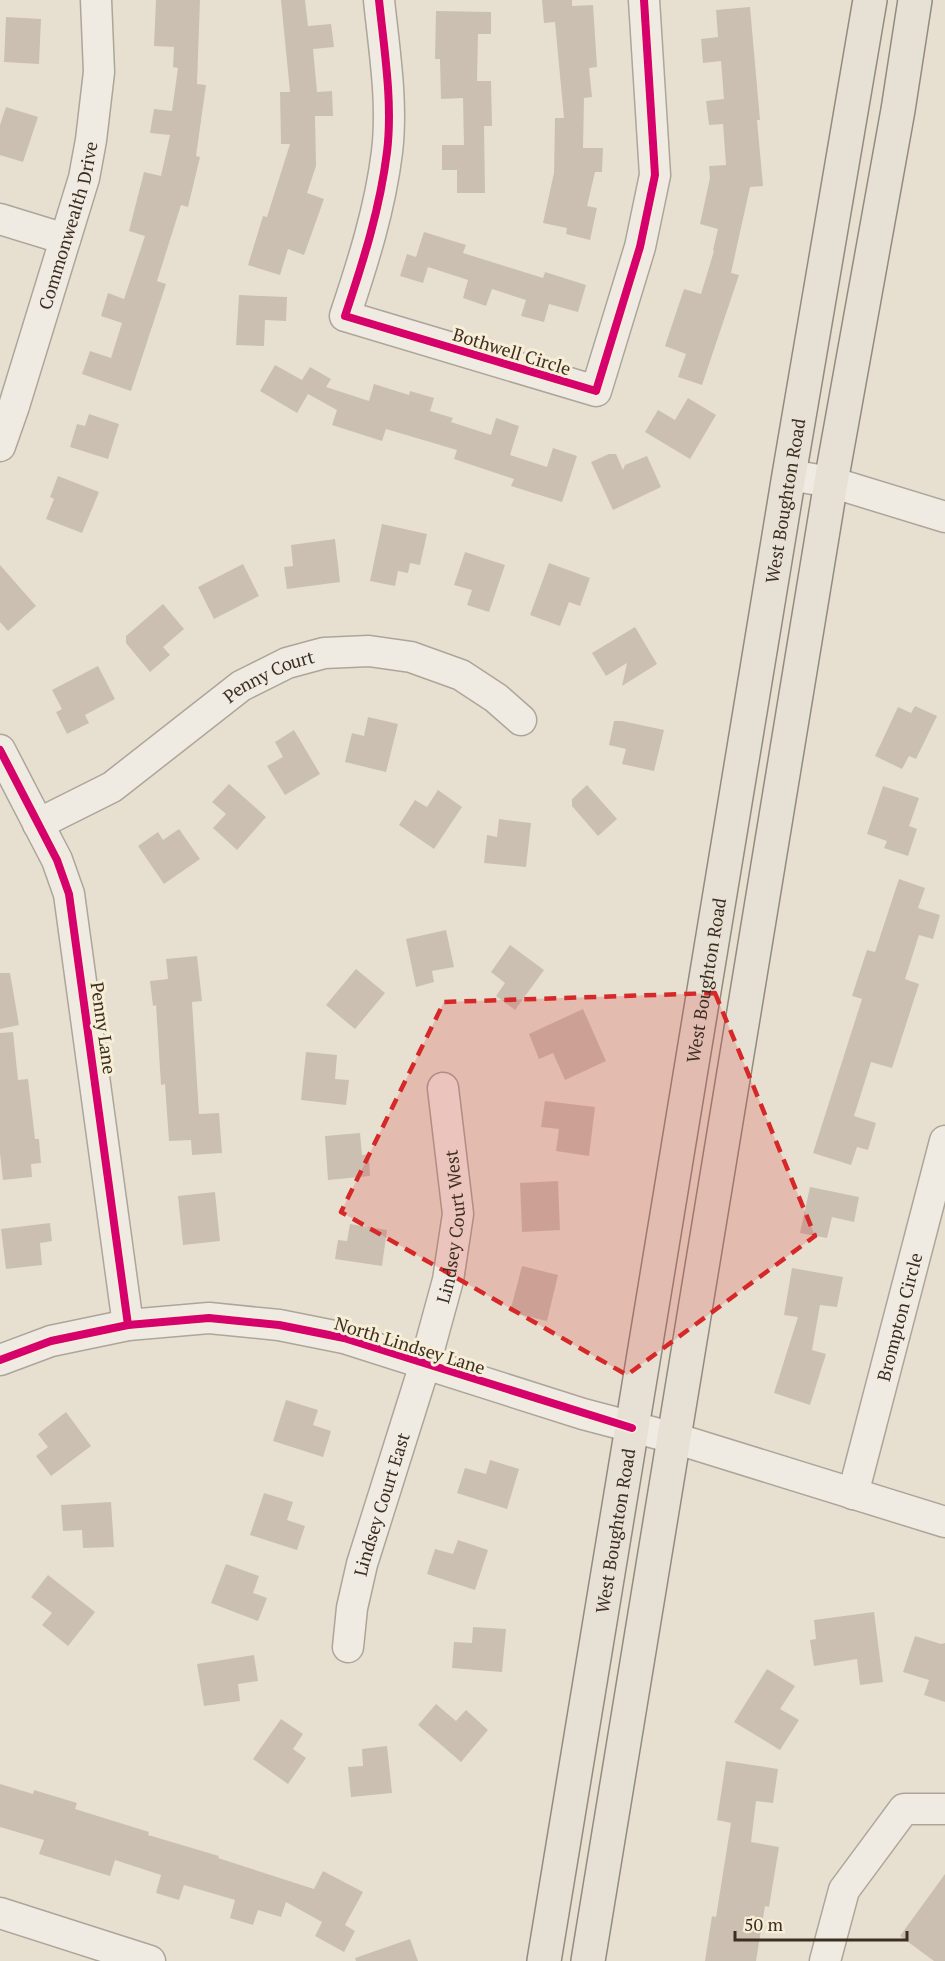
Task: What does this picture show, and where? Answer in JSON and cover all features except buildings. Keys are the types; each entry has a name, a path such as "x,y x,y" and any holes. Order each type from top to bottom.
{"main road":[{"name":"West Boughton Road","path":"544,1961 789,475 870,0"},
{"path":"588,1961 831,482 898,110 915,0"}],"street":[{"name":"Commonwealth Drive","path":"0,446 84,177 99,72 96,0"},
{"name":"Bothwell Circle","path":"380,0 388,101 387,150 372,234 345,316 596,391 640,248 655,174 644,0"},
{"path":"0,219 65,239"},
{"path":"789,475 831,482 945,517"},
{"name":"Penny Court","path":"38,824 112,787 241,686 287,663 324,653 369,651 411,657 461,675 496,698 521,720"},
{"name":"Penny Lane","path":"0,750 64,877 74,919 128,1325"},
{"name":"Lindsey Court West","path":"425,1364 448,1280 458,1214 443,1088"},
{"name":"Brompton Circle","path":"853,1494 945,1141"},
{"name":"North Lindsey Lane","path":"0,1360 51,1341 128,1325 209,1318 279,1325 344,1338 632,1428 674,1438"},
{"name":"Lindsey Court East","path":"348,1647 352,1608 362,1563 425,1364"},
{"path":"674,1438 945,1522"},
{"path":"825,1961 844,1890 904,1809 945,1809"},
{"path":"0,1913 150,1961"}],"highlighted area":[{"path":"715,993 815,1236 627,1375 341,1212 444,1002"}],"cycle path":[{"path":"379,0 388,95 387,152 375,215 345,316 596,391 640,247 655,175 644,0"},
{"path":"0,750 57,860 69,894 128,1325"},
{"path":"0,1360 51,1341 128,1325 209,1318 279,1325 344,1338 632,1428"}]}
